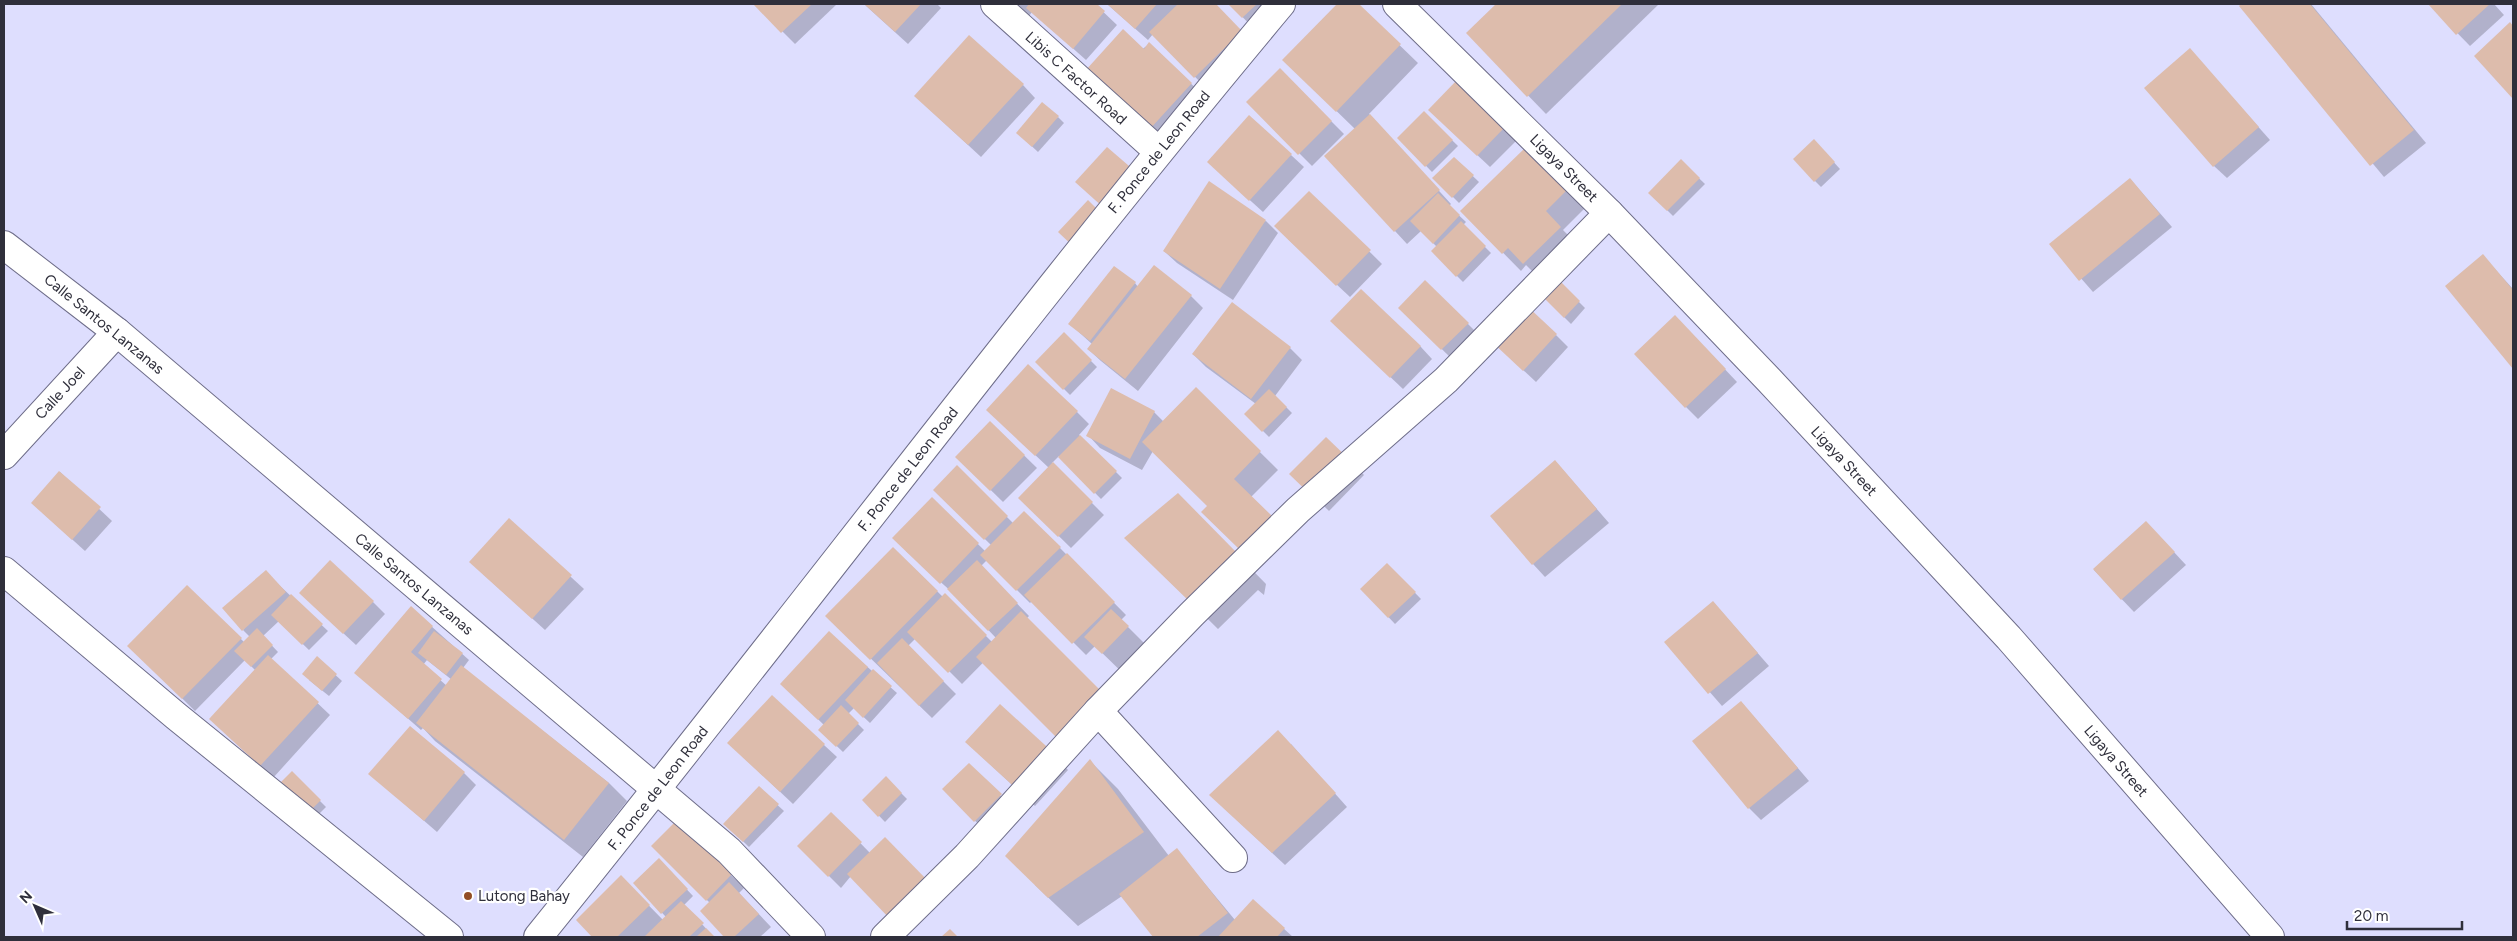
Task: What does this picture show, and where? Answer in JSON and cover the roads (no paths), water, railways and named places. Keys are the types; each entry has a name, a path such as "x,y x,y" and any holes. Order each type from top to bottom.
{"street":[{"name":"Libis C Factor Road","path":"995,4 1158,151"},
{"name":"F. Ponce de Leon Road","path":"538,937 656,790 1158,151 1281,4"},
{"name":"Ligaya Street","path":"1397,4 1609,213 1769,380 2009,638 2270,937"},
{"path":"885,937 966,856 1098,711 1192,614 1298,510 1446,380 1609,213"},
{"name":"Calle Santos Lanzanas","path":"4,245 117,332 729,851 811,937"},
{"name":"Calle Joel","path":"4,455 117,332"},
{"path":"4,571 176,716 449,937"},
{"path":"1098,711 1233,858"}],"place":[{"name":"Lutong Bahay","path":"468,896"}]}
